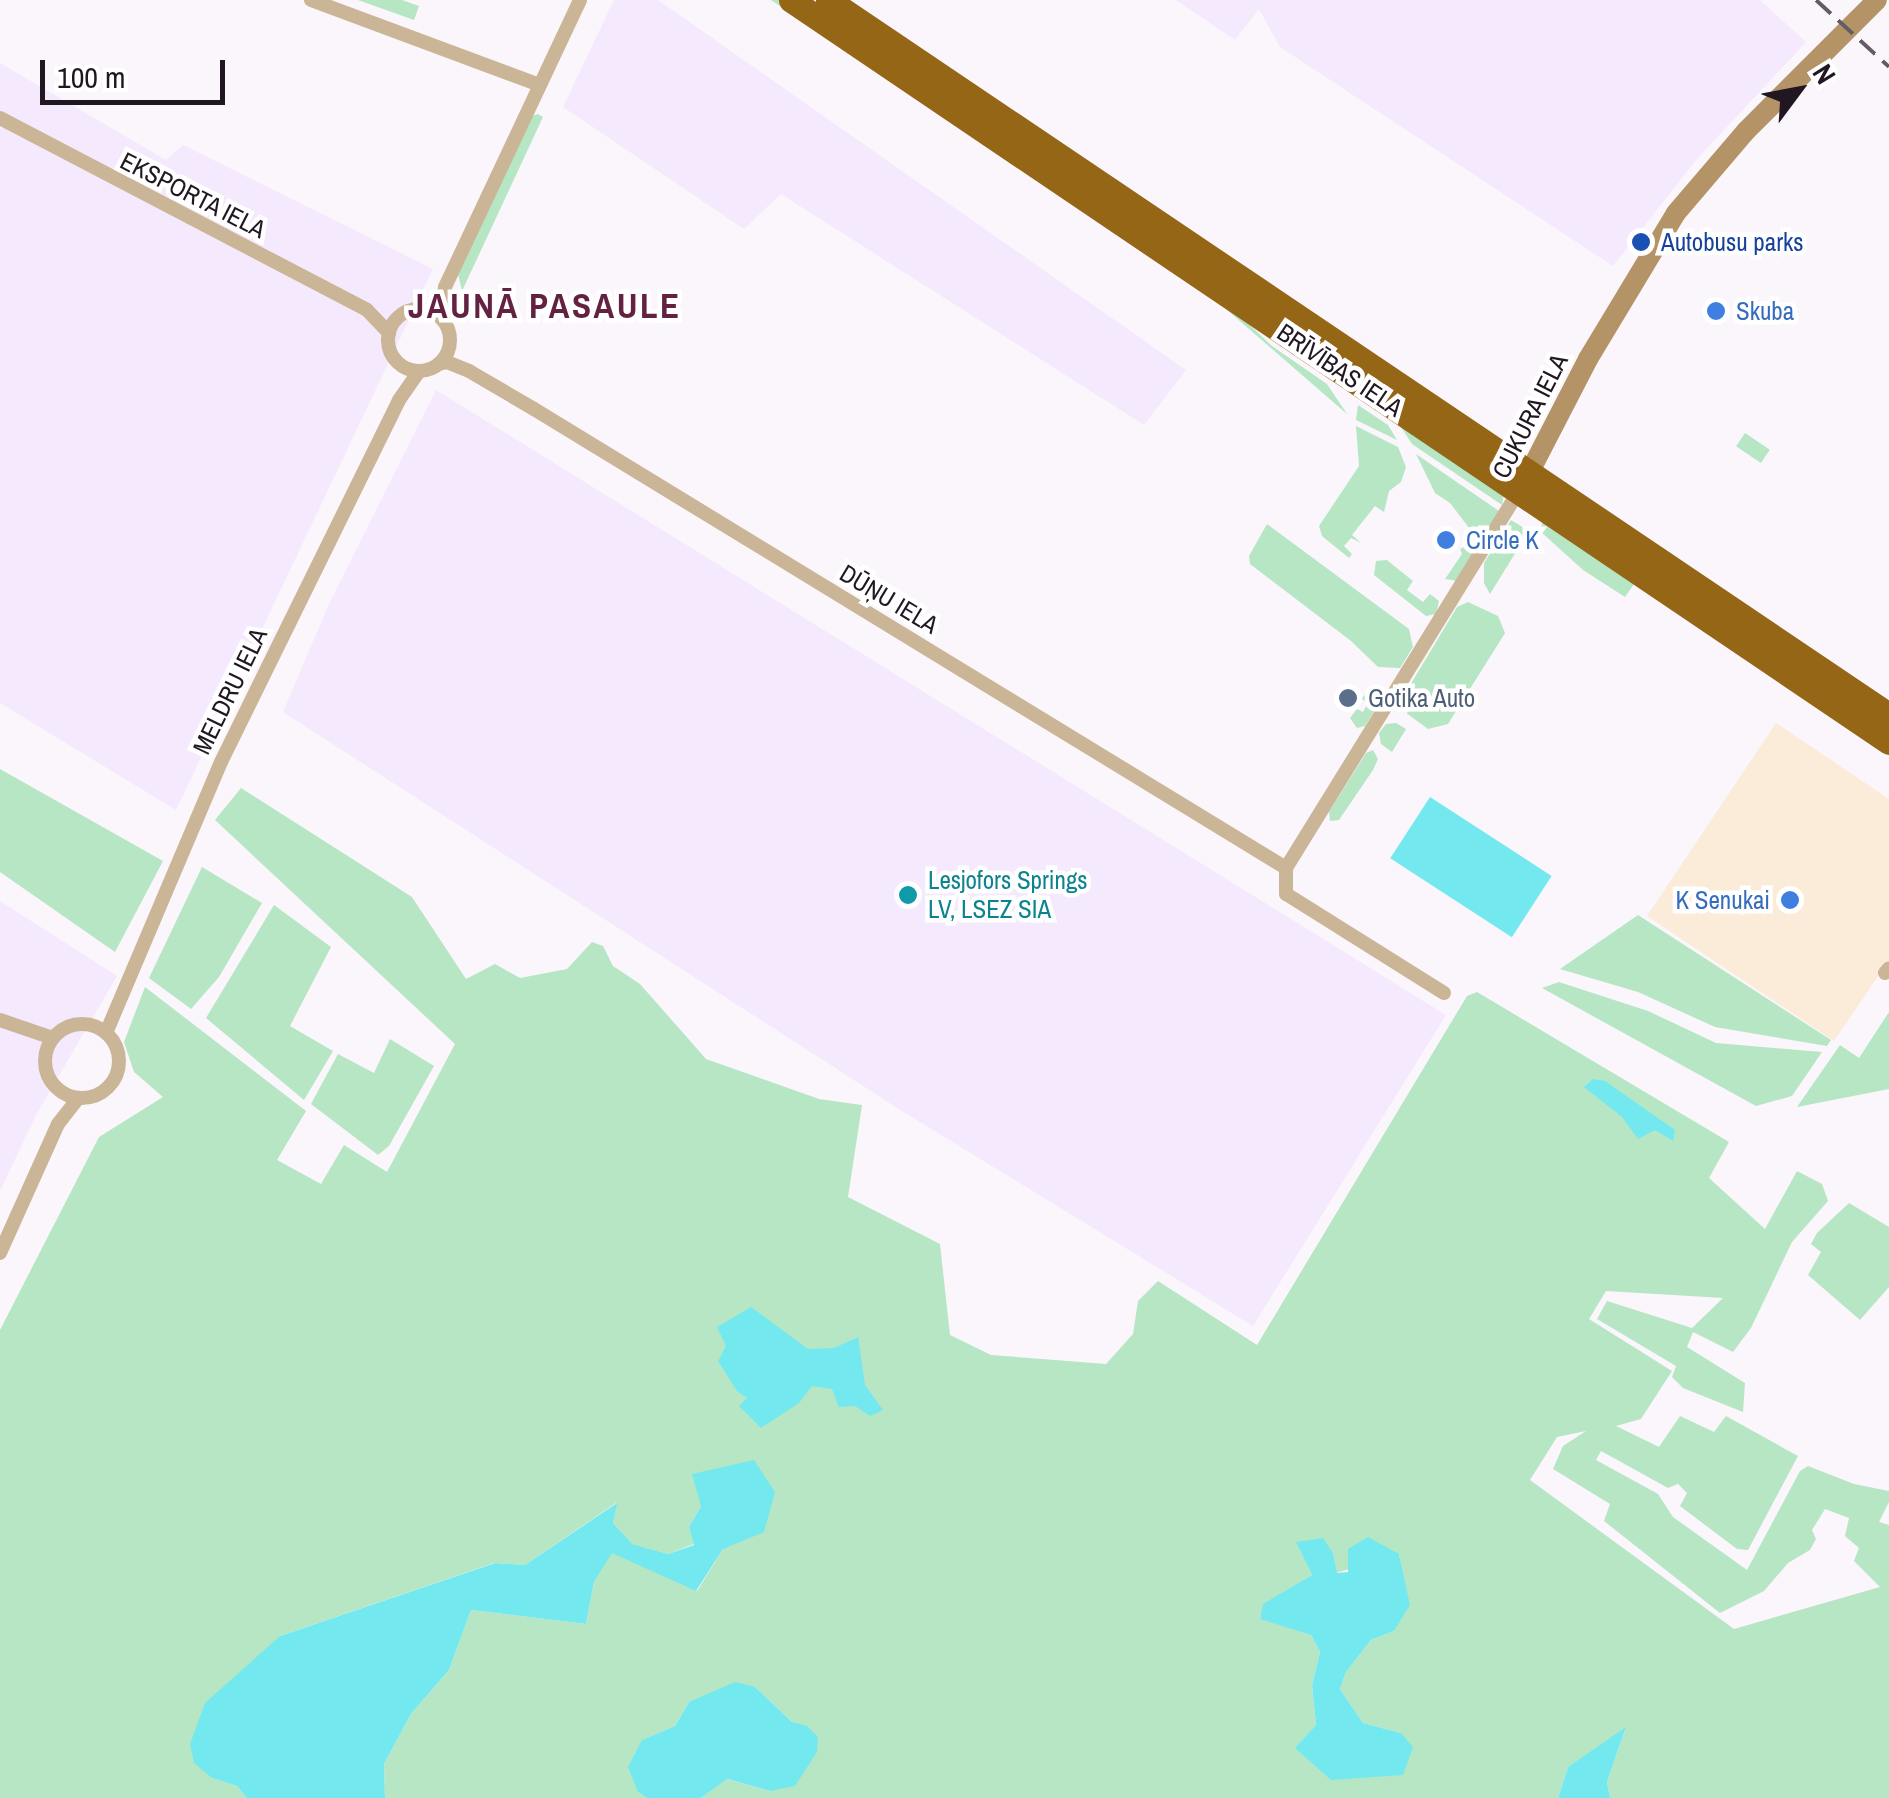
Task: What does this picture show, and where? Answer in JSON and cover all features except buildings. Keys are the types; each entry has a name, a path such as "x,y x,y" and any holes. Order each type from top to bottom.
{"highway":[{"name":"BRĪVĪBAS IELA","path":"791,0 1889,715"},
{"name":"BRĪVĪBAS IELA","path":"828,0 1525,481 1889,742"}],"main road":[{"name":"CUKURA IELA","path":"1525,481 1588,359 1676,213 1746,131 1877,0"}],"street":[{"path":"312,0 540,84"},
{"path":"439,316 445,287 580,0"},
{"name":"EKSPORTA IELA","path":"0,118 366,310 389,333"},
{"path":"389,333 402,314 421,309 445,287"},
{"path":"400,365 418,371 439,364 449,346 447,328 439,316 421,309"},
{"name":"EKSPORTA IELA","path":"366,310 402,314"},
{"name":"MELDRU IELA","path":"389,333 390,352 400,365 398,400"},
{"name":"DŪŅU IELA","path":"449,346 469,371"},
{"name":"DŪŅU IELA","path":"439,364 469,371 1286,868"},
{"name":"MELDRU IELA","path":"99,1029 114,1007 221,762 398,400 418,371"},
{"name":"CUKURA IELA","path":"1286,868 1525,481"},
{"path":"1286,868 1286,894 1444,994"},
{"path":"0,1020 49,1044"},
{"path":"68,1026 99,1029 117,1049 118,1072 104,1091 70,1096 47,1074 49,1044 68,1026"},
{"path":"0,1252 70,1096"}],"shaded area":[{"path":"614,0 658,0 1186,370 1144,425 781,194 744,229 563,107"},
{"path":"1176,0 1760,0 1806,42 1696,160 1613,266 1280,47 1259,9 1235,40"},
{"path":"0,63 166,160 183,145 433,269 176,810 0,703"},
{"path":"436,390 1446,1015 1253,1326 902,1111 283,712 329,604"},
{"path":"1776,723 1889,799 1889,960 1834,1041 1647,916"},
{"path":"0,901 117,976 36,1115 0,1191"}],"green space":[{"path":"358,0 402,0 419,6 414,20"},
{"path":"771,0 779,0 1219,296 1272,346 1327,384 1347,414 1226,309"},
{"path":"532,116 543,117 462,291 458,274"},
{"path":"1358,405 1388,425 1397,440 1356,420"},
{"path":"1397,421 1504,493 1502,505 1412,444"},
{"path":"1356,426 1398,447 1406,467 1401,482 1389,491 1384,512 1375,506 1352,535 1361,543 1351,538 1344,546 1352,554 1349,558 1322,536 1319,526 1359,466"},
{"path":"1745,433 1770,450 1761,463 1736,446"},
{"path":"1416,454 1499,511 1482,537 1469,537 1473,533 1450,503 1435,493"},
{"path":"1544,517 1634,584 1625,597 1583,570 1540,531"},
{"path":"1511,520 1529,531 1490,594 1484,583 1484,563"},
{"path":"1267,524 1409,629 1413,647 1400,668 1378,667 1351,641 1250,564 1249,556"},
{"path":"1483,539 1457,581 1445,579 1462,554 1460,549"},
{"path":"1387,560 1413,581 1407,590 1423,602 1430,594 1439,601 1436,614 1426,616 1374,575 1376,561"},
{"path":"1468,602 1498,616 1505,633 1448,724 1428,729 1405,712 1403,697 1457,607"},
{"path":"1381,686 1382,699 1365,726 1357,728 1350,718 1357,709 1363,712 1368,703 1362,699 1369,688"},
{"path":"1396,723 1406,729 1392,752 1381,744 1379,733 1386,724"},
{"path":"1373,750 1378,759 1373,770 1339,820 1330,821 1329,812 1366,753"},
{"path":"0,769 163,861 115,952 0,872"},
{"path":"241,788 412,897 466,979 495,964 520,978 567,969 592,942 603,946 613,966 640,984 706,1059 819,1099 862,1105 848,1197 940,1244 950,1335 991,1355 1106,1364 1133,1334 1138,1301 1158,1281 1257,1345 1467,996 1477,992 1729,1142 1709,1178 1765,1229 1797,1171 1822,1184 1828,1201 1792,1242 1751,1328 1733,1352 1693,1332 1687,1347 1745,1383 1743,1412 1683,1388 1672,1377 1676,1366 1597,1319 1607,1301 1692,1328 1723,1298 1606,1291 1589,1319 1672,1371 1641,1419 1616,1426 1659,1447 1680,1416 1714,1432 1726,1416 1798,1456 1748,1550 1737,1549 1680,1506 1687,1493 1678,1484 1668,1488 1601,1451 1596,1460 1658,1494 1673,1517 1747,1570 1800,1471 1808,1466 1854,1484 1889,1491 1889,1502 1879,1522 1889,1525 1889,1798 1610,1798 1607,1782 1625,1730 1568,1767 1558,1798 701,1798 726,1779 770,1791 792,1722 755,1687 689,1702 675,1726 642,1740 638,1792 647,1798 385,1798 384,1764 411,1714 449,1670 471,1610 586,1624 594,1582 612,1552 697,1591 723,1549 701,1506 689,1527 694,1544 668,1554 631,1544 613,1523 616,1503 525,1565 494,1563 280,1636 212,1778 237,1786 247,1798 0,1798 0,1330 99,1137 163,1097 134,1072 124,1042 145,987 306,1111 277,1160 321,1184 344,1145 387,1172 455,1044 215,820","holes":["1586,1431 1563,1446 1553,1469 1610,1504 1604,1521 1720,1613 1764,1591 1788,1563 1810,1550 1816,1539 1812,1530 1825,1509 1849,1518 1845,1536 1859,1548 1854,1561 1880,1587 1734,1629 1530,1480 1557,1437","1297,1543 1333,1553 1336,1573 1399,1554 1409,1605 1394,1631 1371,1640 1346,1672 1340,1689 1363,1723 1401,1733 1295,1749 1316,1725 1312,1685 1320,1652 1311,1635 1260,1618 1264,1604 1312,1575"]},
{"path":"202,867 262,903 219,977 191,1009 149,978"},
{"path":"274,905 331,947 290,1026 333,1051 304,1100 206,1018"},
{"path":"1638,915 1831,1040 1827,1046 1715,1027 1638,992 1560,969"},
{"path":"1559,982 1648,1011 1716,1043 1822,1052 1792,1096 1756,1106 1542,988"},
{"path":"1889,1012 1889,1089 1797,1107 1840,1045 1859,1058"},
{"path":"390,1039 434,1066 389,1146 378,1155 311,1104 338,1054 374,1073"},
{"path":"1849,1203 1889,1227 1889,1287 1860,1320 1808,1275 1821,1252 1811,1244 1817,1233"}],"water":[{"path":"1430,797 1552,876 1512,937 1390,858"},
{"path":"1593,1079 1605,1081 1675,1130 1673,1141 1655,1130 1638,1139 1622,1117 1584,1087"},
{"path":"751,1307 808,1349 834,1348 858,1337 865,1385 883,1410 870,1416 855,1406 839,1407 832,1389 812,1386 799,1403 761,1428 739,1406 747,1398 737,1391 718,1361 726,1346 717,1327"},
{"path":"754,1460 775,1492 764,1532 723,1549 696,1591 612,1553 594,1582 586,1624 471,1610 449,1670 411,1714 384,1764 385,1798 247,1798 237,1786 212,1778 194,1763 190,1744 205,1703 280,1636 495,1563 525,1565 617,1503 613,1523 632,1544 668,1554 694,1545 689,1527 701,1506 692,1474"},
{"path":"1368,1537 1399,1554 1410,1605 1394,1631 1371,1640 1346,1672 1340,1689 1363,1723 1401,1733 1413,1747 1403,1775 1331,1780 1295,1748 1316,1725 1312,1685 1320,1652 1311,1635 1260,1619 1263,1604 1312,1575 1296,1542 1323,1538 1333,1553 1337,1573 1348,1572 1348,1549"},
{"path":"735,1682 755,1687 792,1722 807,1726 818,1737 817,1752 795,1786 770,1791 727,1779 701,1798 647,1798 638,1792 628,1767 642,1740 675,1726 689,1702"},
{"path":"1626,1727 1607,1782 1610,1798 1558,1798 1568,1767"}],"railway":[{"path":"1816,0 1889,67"}],"place":[{"name":"Autobusu parks","path":"1641,242"},
{"name":"Skuba","path":"1716,311"},
{"name":"Circle K","path":"1446,540"},
{"name":"Gotika Auto","path":"1348,698"},
{"name":"Lesjofors Springs LV, LSEZ SIA","path":"908,895"},
{"name":"K Senukai","path":"1790,900"}],"district":[{"name":"JAUNĀ PASAULE","path":"545,306"}]}
